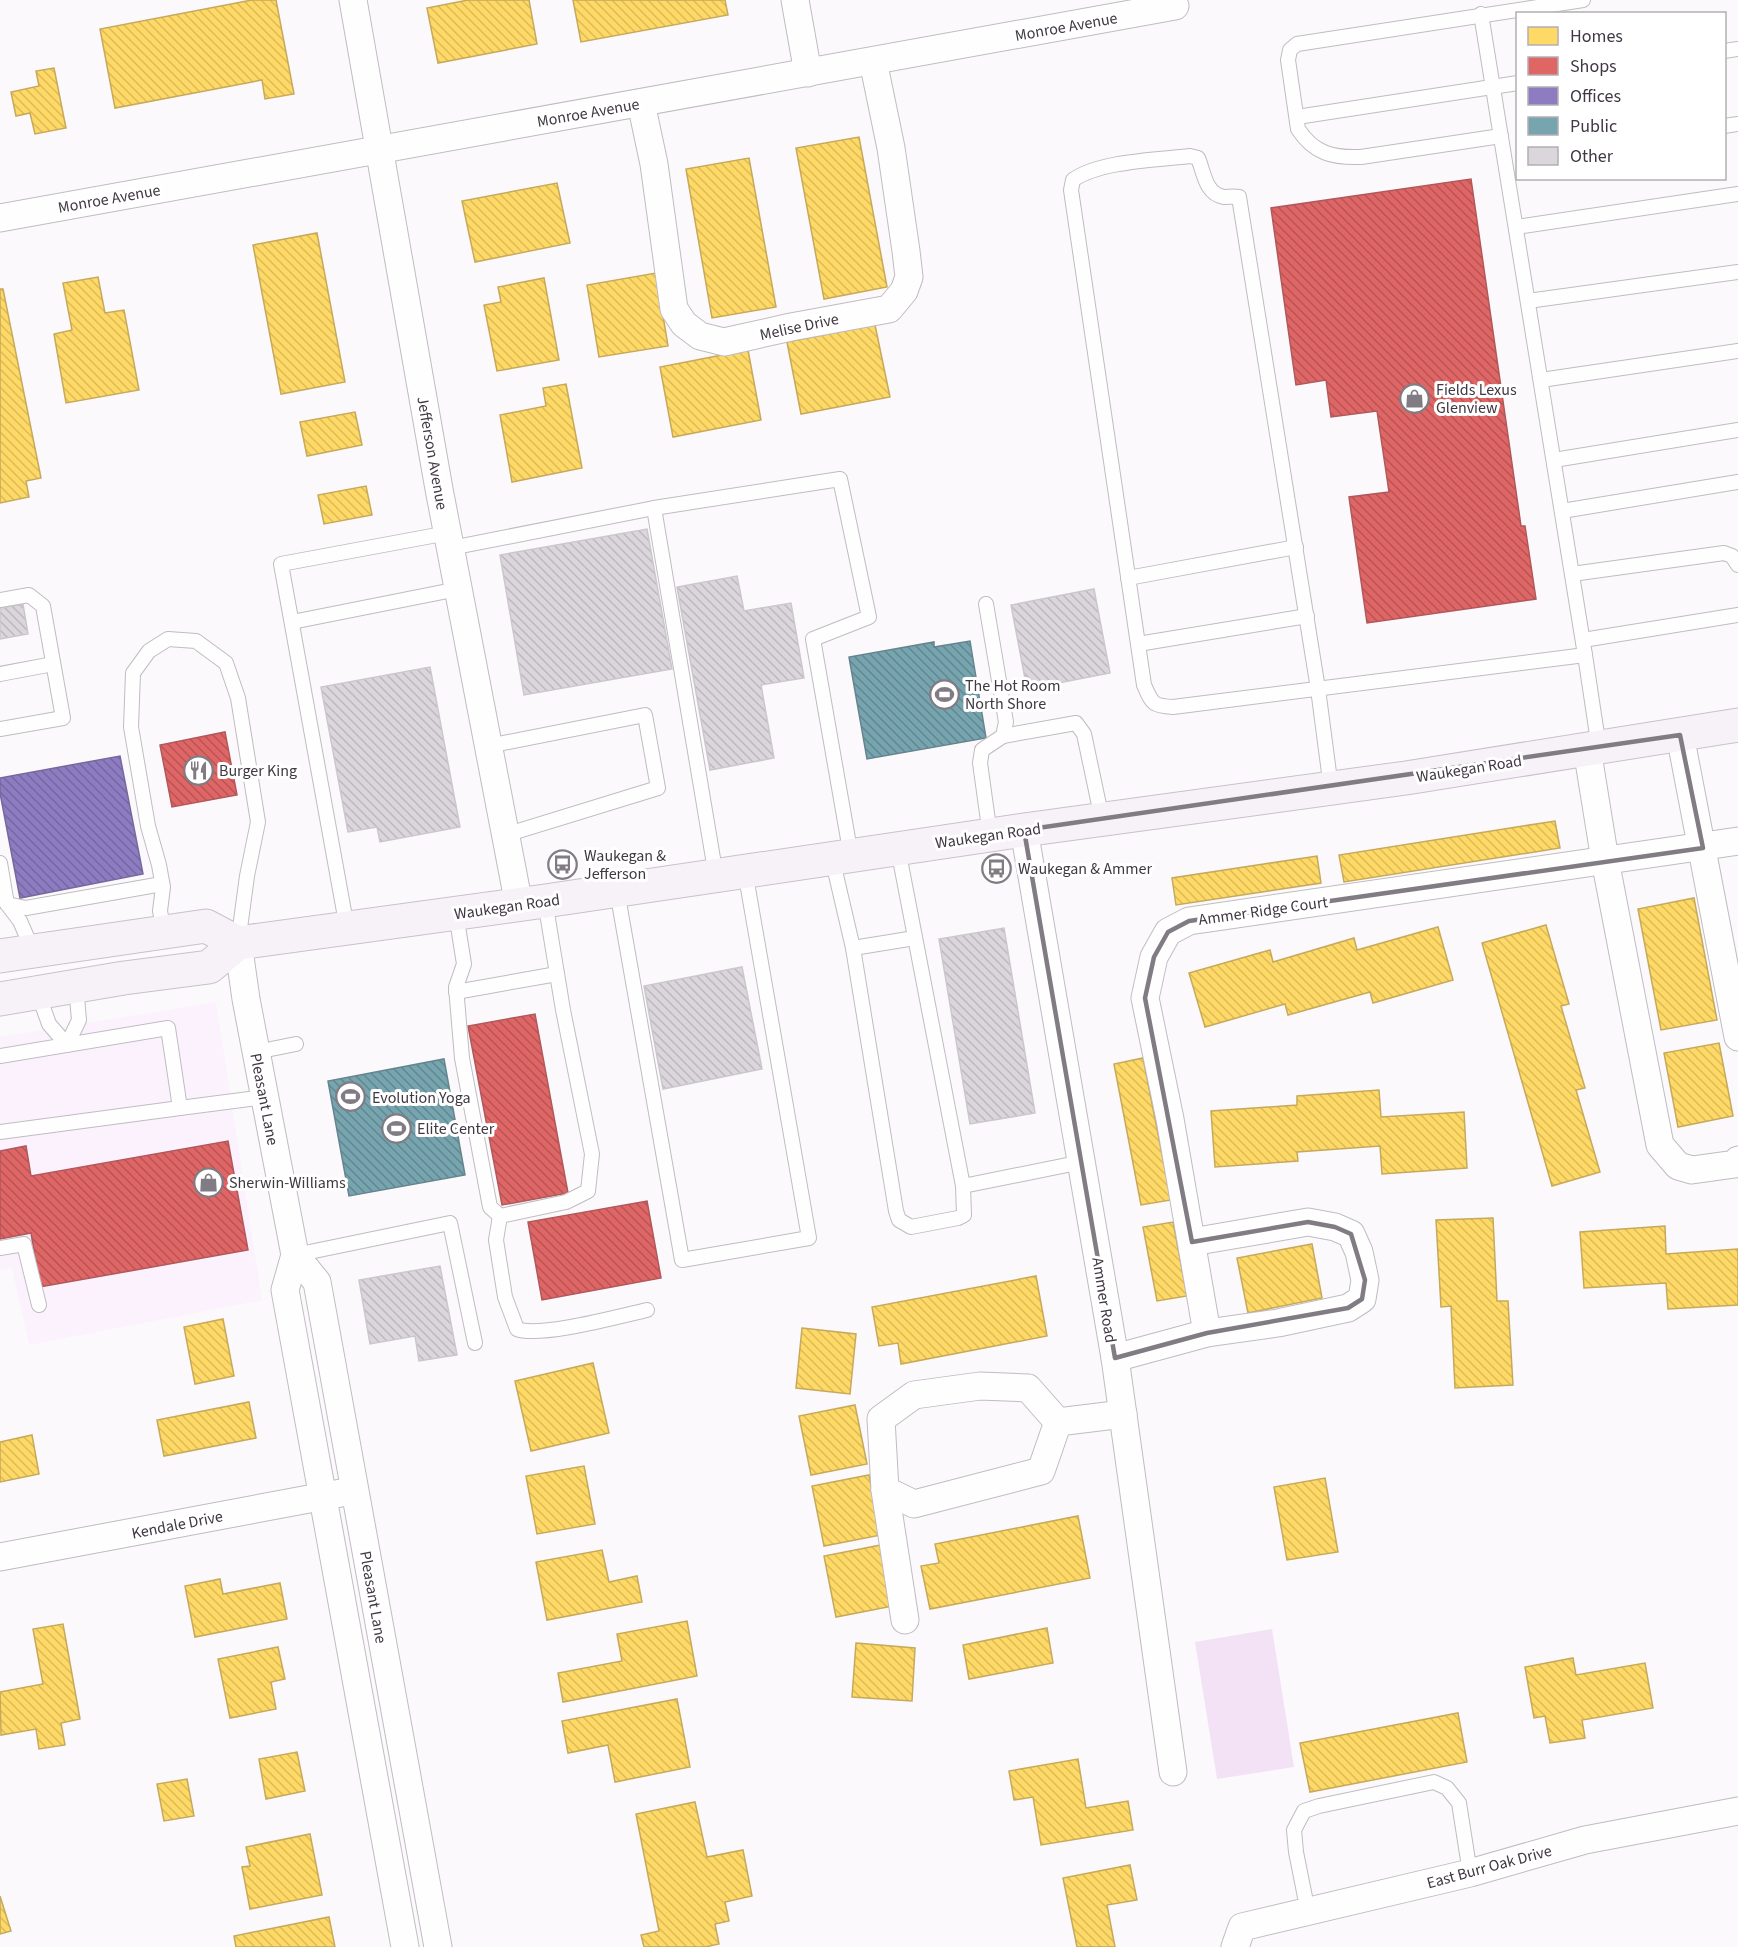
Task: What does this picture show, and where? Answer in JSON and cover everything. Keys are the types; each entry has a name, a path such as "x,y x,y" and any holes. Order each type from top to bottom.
{"main road":[{"name":"Waukegan Road","path":"238,943 456,914 1024,830 1331,788 1738,725"},
{"path":"0,956 207,926 238,943 208,967 0,999"}],"street":[{"name":"Jefferson Avenue","path":"353,0 449,540 505,835 532,903"},
{"path":"795,0 808,72"},
{"name":"Monroe Avenue","path":"0,218 1175,6"},
{"name":"Melise Drive","path":"641,103 654,164 674,309 684,324 700,336 724,342 889,309 904,291 909,277 906,251 891,148 873,61"},
{"path":"1680,735 1738,1037"},
{"path":"1593,749 1605,860 1660,1145 1678,1166 1692,1170 1735,1164 1738,1160"},
{"name":"Ammer Road","path":"1024,830 1115,1358 1173,1772"},
{"name":"Ammer Ridge Court","path":"1207,1333 1192,1242 1145,998 1154,957 1168,932 1190,921 1605,860 1703,848 1738,841"},
{"name":"Pleasant Lane","path":"238,943 256,1052 295,1255 285,1290 405,1947"},
{"path":"1115,1358 1207,1333 1278,1323 1348,1308 1362,1299 1365,1280 1359,1252 1351,1234 1335,1227 1308,1222 1192,1242"},
{"name":"Pleasant Lane","path":"295,1255 317,1282 438,1947"},
{"path":"905,1620 885,1490 881,1419 914,1395 980,1386 1028,1388 1058,1422"},
{"path":"1058,1422 1123,1414"},
{"path":"885,1490 915,1504 1041,1471 1058,1422"},
{"name":"Kendale Drive","path":"0,1557 355,1490"},
{"name":"East Burr Oak Drive","path":"1238,1937 1308,1912 1470,1873 1586,1840 1738,1811"}],"lane":[{"path":"1501,136 1361,157 1341,158 1325,153 1304,138 1298,129 1288,60 1290,50 1297,44 1583,0"},
{"path":"1481,14 1501,136 1512,162 1516,227 1586,655 1593,749"},
{"path":"1297,117 1516,83"},
{"path":"1331,788 1318,689 1307,616 1239,197 1223,197 1211,191 1198,158 1191,156 1099,168 1083,173 1073,180 1071,190 1144,685 1151,702 1158,706 1173,708 1318,689 1586,655"},
{"path":"1516,227 1738,194"},
{"path":"1528,301 1738,272"},
{"path":"1541,380 1738,351"},
{"path":"1554,460 1738,430"},
{"path":"347,928 281,564 840,479 869,617 813,639 853,948 899,1220 911,1227 958,1218 964,1215 965,1209 963,1186 898,849"},
{"path":"1562,511 1738,482"},
{"path":"617,891 682,1260 809,1238 665,575 654,508"},
{"path":"1128,578 1296,547"},
{"path":"1572,574 1724,553 1732,556 1738,565"},
{"path":"292,622 458,589"},
{"path":"0,600 29,595 42,606 63,718 0,729"},
{"path":"986,604 1006,723 1003,736"},
{"path":"1583,640 1738,615"},
{"path":"1138,644 1307,616"},
{"path":"164,931 160,911 162,884 159,865 148,826 131,727 133,673 148,651 168,639 196,641 226,663 238,698 258,822 247,876 238,943"},
{"path":"0,674 53,664"},
{"path":"488,746 645,715 658,788 505,835"},
{"path":"990,835 980,763 982,750 1003,736 1076,723 1084,734 1102,819"},
{"path":"0,863 7,904 20,921 33,951"},
{"path":"7,904 26,908 162,884"},
{"path":"500,1216 566,1202 588,1191 592,1154 557,974 532,903"},
{"path":"456,914 464,964 456,987 462,1058 490,1207 500,1216"},
{"path":"853,948 915,938"},
{"path":"456,992 557,974"},
{"path":"67,1045 79,1020 76,986"},
{"path":"38,993 49,1024 67,1045"},
{"path":"0,1056 168,1028 180,1108"},
{"path":"256,1052 296,1044"},
{"path":"0,1132 265,1097"},
{"path":"963,1186 1082,1162"},
{"path":"500,1216 496,1240 505,1297 517,1329 524,1332 542,1332 647,1310"},
{"path":"295,1255 450,1223 475,1342"},
{"path":"0,1248 24,1244 39,1305"},
{"path":"1308,1912 1294,1830 1304,1811 1319,1806 1434,1782 1447,1788 1459,1803 1470,1873"}],"highlighted area":[{"path":"1680,735 1703,848 1189,921 1168,932 1154,957 1145,998 1192,1242 1308,1222 1335,1227 1351,1234 1365,1280 1362,1299 1348,1308 1207,1333 1115,1358 1024,830"}],"shaded area":[{"path":"216,1002 262,1300 29,1345 12,1268 0,1270 0,1037"},
{"path":"1272,1629 1294,1767 1217,1779 1195,1642"}],"building: Homes":[{"path":"252,0 276,0 294,94 265,99 262,80 115,108 100,29"},
{"path":"468,0 529,0 537,44 438,63 427,8"},
{"path":"573,0 725,0 728,15 581,42"},
{"path":"54,68 66,128 35,134 30,113 16,116 11,92 39,86 36,71"},
{"path":"859,137 887,287 824,299 796,148"},
{"path":"749,158 776,307 712,318 686,169"},
{"path":"557,183 570,243 475,262 462,201"},
{"path":"317,233 345,382 281,394 253,245"},
{"path":"656,273 668,346 599,357 587,285"},
{"path":"98,277 105,313 124,310 139,390 66,403 54,334 72,330 63,283"},
{"path":"544,278 559,360 497,371 484,305 501,302 498,287"},
{"path":"0,289 3,289 41,478 26,481 29,497 0,503"},
{"path":"875,325 890,397 801,414 787,342"},
{"path":"748,350 761,420 673,437 660,367"},
{"path":"566,384 582,468 512,482 500,415 546,406 543,388"},
{"path":"355,412 362,445 307,456 300,422"},
{"path":"366,486 372,515 324,524 318,495"},
{"path":"1555,821 1560,848 1344,882 1339,855"},
{"path":"1317,856 1321,883 1176,905 1172,878"},
{"path":"1694,898 1717,1020 1661,1030 1638,909"},
{"path":"1546,925 1569,1004 1561,1006 1585,1088 1576,1090 1600,1172 1552,1186 1482,943"},
{"path":"1438,927 1453,980 1373,1003 1370,992 1288,1015 1285,1004 1205,1027 1189,973 1270,950 1273,962 1354,938 1357,950"},
{"path":"1719,1043 1733,1116 1678,1127 1664,1053"},
{"path":"1143,1058 1171,1200 1141,1205 1114,1064"},
{"path":"1379,1090 1381,1117 1464,1112 1467,1168 1382,1174 1380,1146 1297,1152 1298,1161 1215,1167 1211,1111 1297,1105 1297,1096"},
{"path":"1493,1218 1497,1301 1508,1301 1513,1385 1455,1388 1451,1306 1441,1307 1436,1220"},
{"path":"1173,1222 1187,1296 1157,1301 1143,1227"},
{"path":"1665,1226 1666,1254 1738,1249 1738,1305 1668,1309 1666,1283 1584,1288 1580,1232"},
{"path":"1312,1244 1322,1298 1248,1313 1237,1258"},
{"path":"1036,1276 1047,1336 901,1364 898,1343 879,1346 872,1307"},
{"path":"223,1319 234,1376 195,1384 184,1327"},
{"path":"802,1328 856,1334 850,1394 796,1388"},
{"path":"593,1363 609,1433 531,1451 515,1381"},
{"path":"249,1402 256,1438 164,1456 157,1420"},
{"path":"855,1405 867,1464 811,1475 799,1416"},
{"path":"32,1435 39,1474 0,1482 0,1442"},
{"path":"584,1466 595,1524 537,1534 526,1476"},
{"path":"869,1475 881,1535 824,1546 812,1486"},
{"path":"1325,1478 1338,1552 1287,1560 1274,1487"},
{"path":"1078,1516 1090,1578 930,1609 921,1566 939,1563 935,1544"},
{"path":"881,1545 893,1606 836,1617 824,1556"},
{"path":"602,1550 609,1582 637,1576 642,1602 547,1620 536,1562"},
{"path":"220,1579 223,1594 280,1583 287,1619 195,1637 185,1586"},
{"path":"687,1621 697,1676 563,1702 558,1673 622,1661 617,1634"},
{"path":"63,1624 80,1719 61,1723 65,1745 39,1749 36,1729 1,1735 0,1692 43,1684 33,1629"},
{"path":"1047,1628 1053,1663 969,1679 963,1645"},
{"path":"856,1643 915,1648 912,1701 852,1697"},
{"path":"278,1647 285,1679 271,1682 276,1709 230,1718 218,1659"},
{"path":"1573,1658 1576,1675 1645,1663 1653,1708 1582,1720 1585,1738 1550,1743 1545,1716 1534,1718 1525,1667"},
{"path":"677,1699 690,1767 615,1782 608,1745 568,1753 562,1721"},
{"path":"1458,1713 1467,1762 1310,1792 1300,1743"},
{"path":"297,1752 305,1791 266,1799 259,1759"},
{"path":"1078,1759 1086,1808 1128,1801 1133,1830 1041,1845 1033,1797 1014,1800 1009,1771"},
{"path":"187,1779 194,1816 164,1821 157,1784"},
{"path":"695,1802 707,1857 743,1850 752,1896 725,1902 729,1921 715,1924 719,1944 705,1947 644,1947 641,1935 659,1931 636,1814"},
{"path":"310,1834 322,1895 250,1909 242,1867 250,1866 246,1847"},
{"path":"1130,1865 1137,1900 1107,1905 1115,1947 1077,1947 1063,1878"},
{"path":"0,1896 11,1931 0,1934"},
{"path":"329,1917 335,1947 236,1947 234,1936"}],"building: Shops":[{"name":"Fields Lexus Glenview","path":"1471,179 1521,526 1525,526 1536,599 1367,623 1349,497 1389,492 1377,411 1331,417 1326,380 1296,385 1271,208"},
{"name":"Burger King","path":"225,732 237,795 172,807 160,745"},
{"path":"535,1014 568,1193 502,1205 468,1026"},
{"path":"228,1141 248,1250 40,1287 31,1233 0,1239 0,1151 26,1146 31,1176"},
{"path":"647,1201 661,1278 542,1300 528,1222"}],"building: Offices":[{"path":"120,756 143,874 20,898 0,793 0,778"}],"building: Public":[{"path":"970,641 986,738 867,759 849,657 934,642 934,647"},
{"name":"Elite Center","path":"444,1059 465,1175 349,1196 328,1081"}],"building: Other":[{"path":"647,529 672,669 524,695 500,555"},
{"path":"737,576 744,611 791,603 804,678 761,685 774,758 710,770 677,587"},
{"path":"1094,589 1110,673 1027,689 1011,605"},
{"path":"23,604 28,634 0,639 0,608"},
{"path":"430,667 460,827 380,842 377,827 348,832 321,687"},
{"path":"1004,928 1035,1113 970,1124 939,939"},
{"path":"742,967 762,1069 663,1089 644,986"},
{"path":"440,1266 457,1355 419,1361 415,1336 370,1344 359,1280"}],"place":[{"name":"Fields Lexus Glenview","path":"1415,398"},
{"name":"The Hot Room North Shore","path":"944,694"},
{"name":"Burger King","path":"198,770"},
{"name":"Waukegan & Jefferson","path":"563,864"},
{"name":"Waukegan & Ammer","path":"997,868"},
{"name":"Evolution Yoga","path":"351,1097"},
{"name":"Elite Center","path":"396,1128"},
{"name":"Sherwin-Williams","path":"208,1182"}]}
